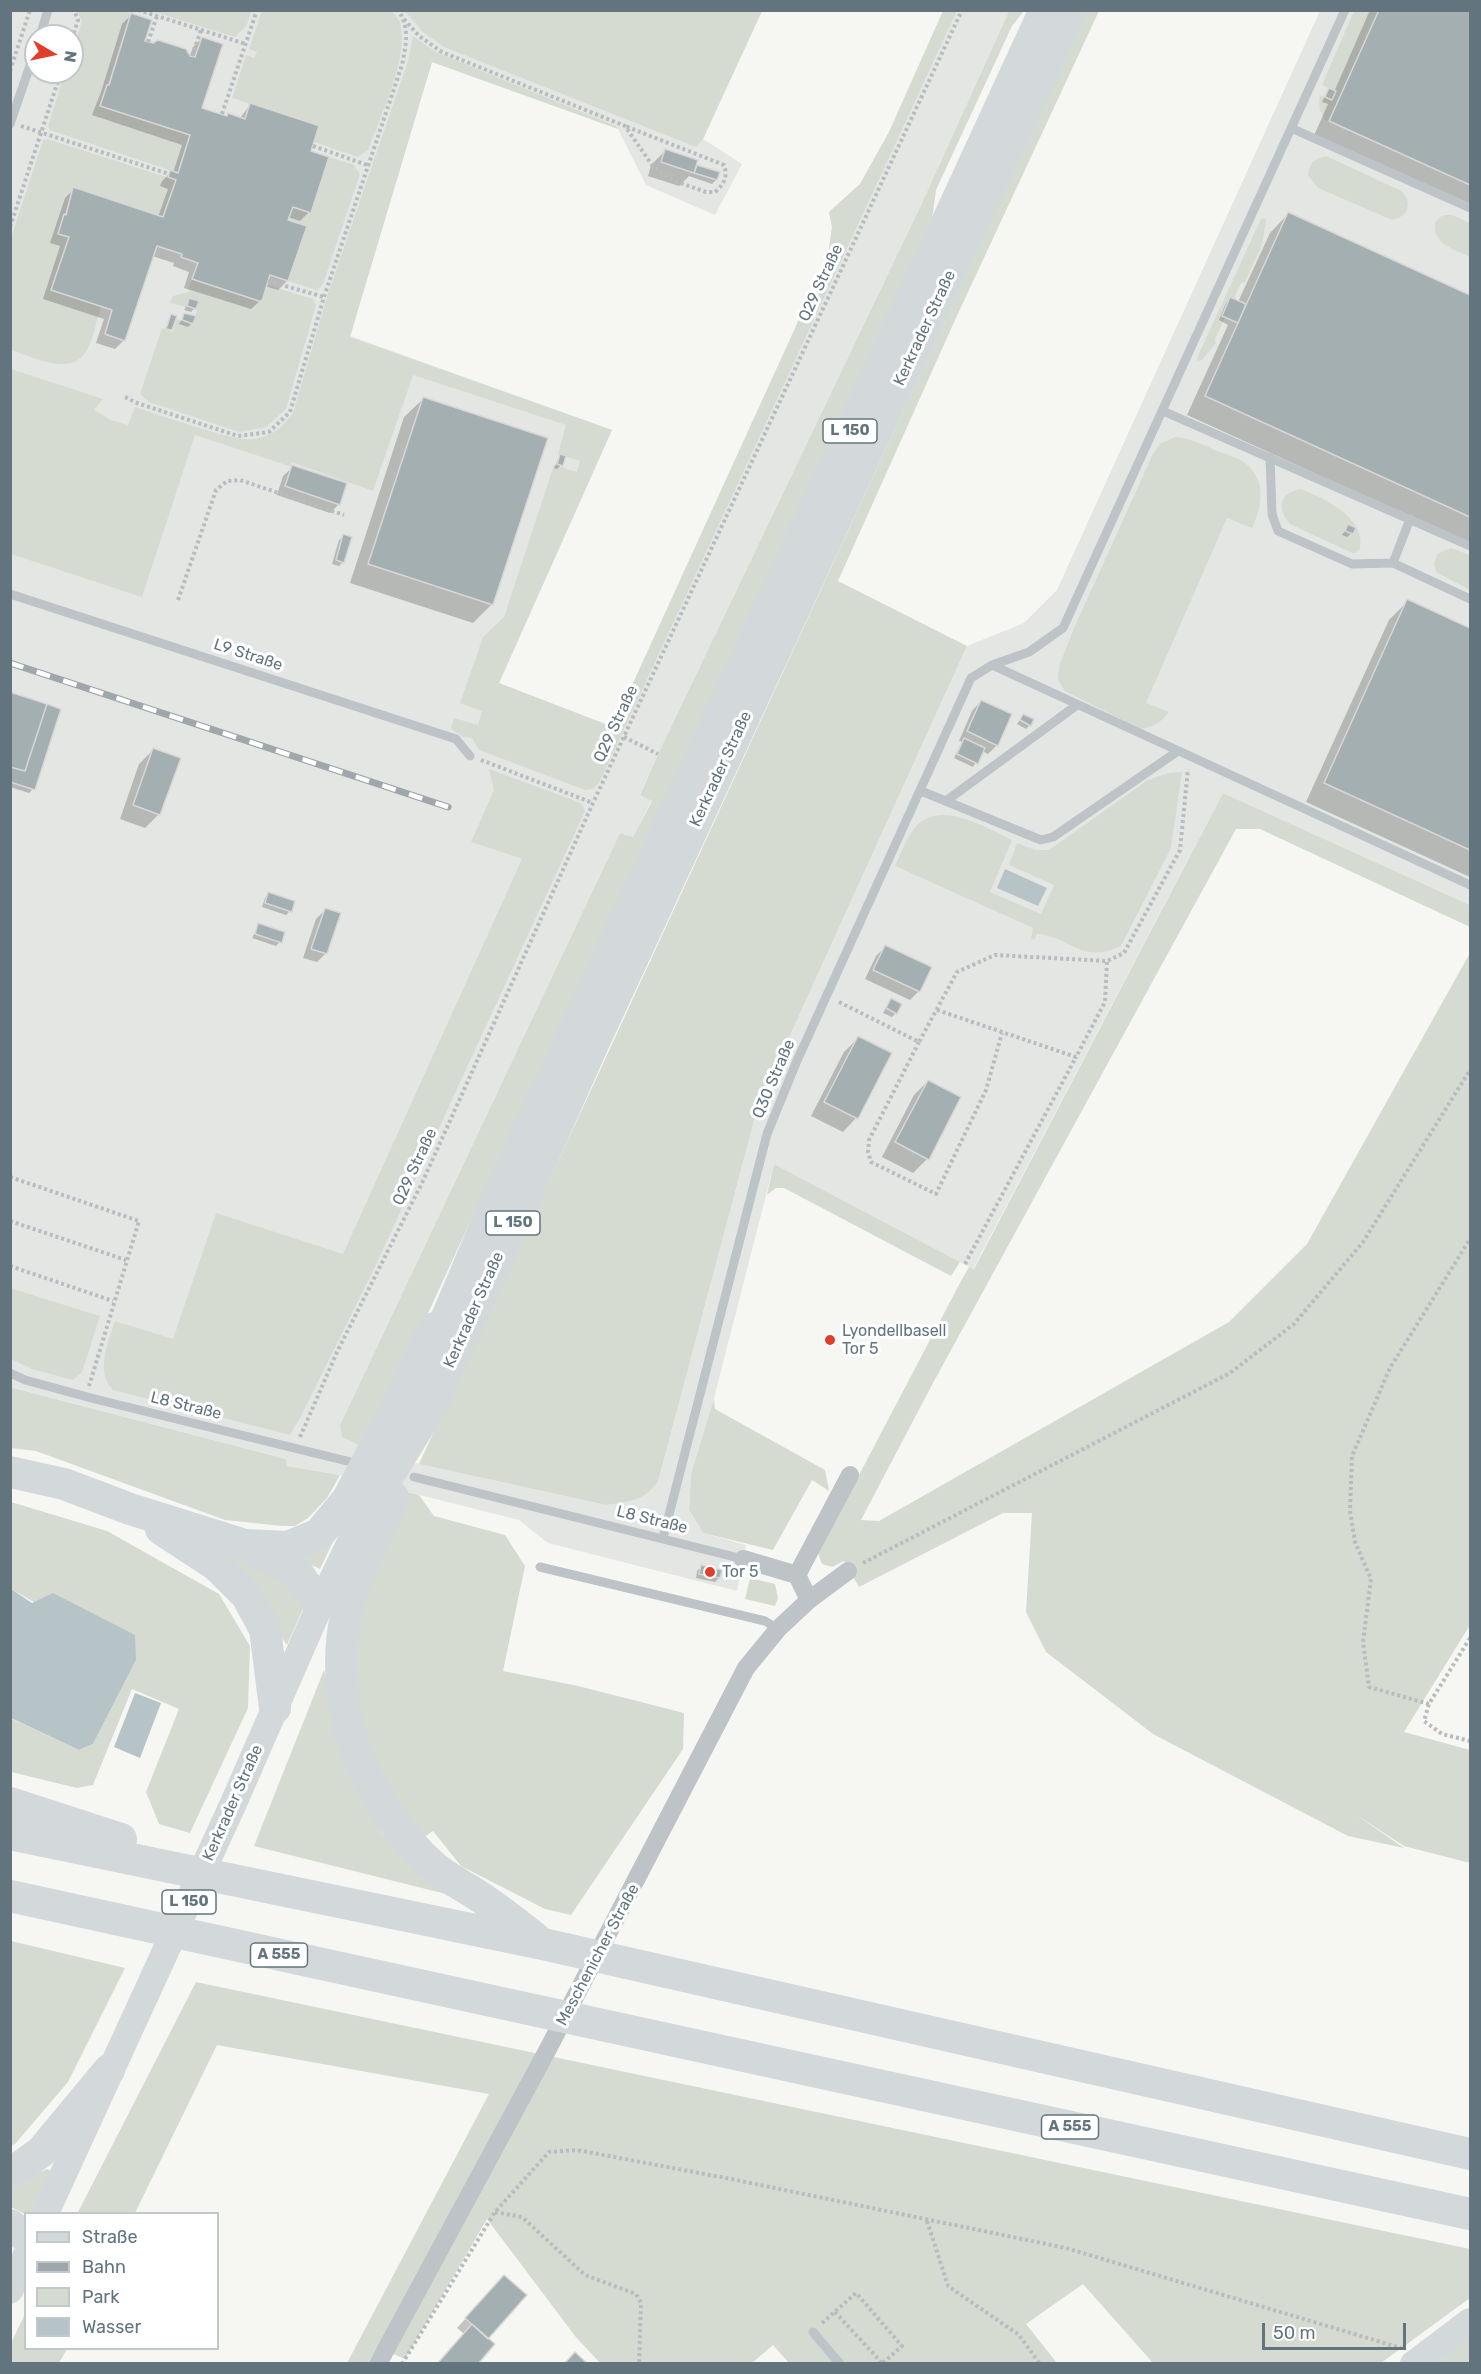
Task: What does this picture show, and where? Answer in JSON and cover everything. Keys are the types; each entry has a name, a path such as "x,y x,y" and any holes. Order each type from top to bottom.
{"highway":[{"name":"Kerkrader Straße","path":"360,1522 500,1192 1045,10"},
{"name":"Kerkrader Straße","path":"360,1522 433,1402 592,1044 1071,10"},
{"path":"245,1545 288,1547 319,1534 348,1499 394,1411 500,1192"},
{"path":"433,1402 351,1596 342,1647 342,1681 346,1713 354,1746 369,1779 396,1823 413,1845 434,1866 482,1898 543,1944"},
{"path":"10,1472 64,1484 130,1509 245,1545 297,1571 320,1605"},
{"path":"130,1509 216,1565 247,1596 265,1629 275,1708"},
{"path":"10,1803 273,1888"},
{"path":"10,1834 543,1944 1470,2154"},
{"name":"A 555","path":"10,1896 1470,2214"},
{"path":"10,2174 41,2152 109,2070"},
{"path":"10,2225 24,2236"}],"main road":[{"name":"Kerkrader Straße","path":"46,2212 109,2070 143,2002 234,1802 320,1605 360,1522"},
{"path":"10,2290 24,2260"}],"street":[{"path":"797,1575 850,1475"},
{"path":"743,1559 797,1575 809,1600"},
{"name":"Meschenicher Straße","path":"381,2362 548,2049 746,1668 778,1629 809,1600 848,1571"},
{"path":"1419,2360 1470,2321"}],"lane":[{"path":"992,664 1029,652 1063,628 1345,10"},
{"path":"11,123 24,84"},
{"path":"1291,128 1470,208"},
{"path":"1163,411 1470,546"},
{"path":"1270,457 1272,514 1278,531 1352,564 1393,563 1470,599"},
{"path":"1393,563 1410,519"},
{"name":"L9 Straße","path":"10,594 456,739 470,756"},
{"path":"992,664 1470,885"},
{"name":"Q30 Straße","path":"663,1538 767,1134 796,1063 828,997 971,678 992,664"},
{"path":"946,801 1077,705"},
{"path":"921,791 1041,840 1053,837 1178,751"},
{"name":"L8 Straße","path":"10,1373 25,1380 86,1396 355,1463"},
{"name":"L8 Straße","path":"414,1477 743,1559"},
{"path":"540,1567 765,1621 778,1629"},
{"path":"813,2332 840,2364"}],"path":[{"path":"10,71 30,10"},
{"path":"138,10 246,44"},
{"path":"222,114 257,10"},
{"path":"398,10 419,36 442,52 724,165 725,180 715,192 706,192 669,179 652,165 625,126"},
{"name":"Q29 Straße","path":"295,1449 310,1409 337,1352 422,1183 593,803 962,10"},
{"path":"148,42 157,16"},
{"path":"125,397 136,403 238,436 269,432 290,412 324,297 402,65 407,39 404,19"},
{"path":"192,56 201,30"},
{"path":"10,227 57,84"},
{"path":"11,123 169,174"},
{"path":"313,146 367,165"},
{"path":"268,281 324,297"},
{"path":"178,600 216,490 227,481 240,480 344,515"},
{"path":"624,737 658,754"},
{"path":"470,756 593,803"},
{"path":"1002,1033 986,1090 936,1194 871,1162 868,1152 869,1140 957,972 995,955 1107,961 1124,953 1180,850 1190,756"},
{"path":"964,1264 1105,1002 1107,961"},
{"path":"828,997 919,1042"},
{"path":"937,1010 1076,1058"},
{"path":"848,1571 1230,1373 1294,1324 1363,1242 1470,1070"},
{"path":"10,1177 139,1221 86,1396"},
{"path":"10,1221 126,1260"},
{"path":"1429,1704 1369,1687 1363,1642 1371,1579 1355,1542 1350,1511 1352,1456 1390,1368 1470,1239"},
{"path":"10,1266 113,1301"},
{"path":"1470,1638 1429,1704 1424,1721 1442,1734 1470,1741"},
{"path":"402,2364 495,2212 549,2152 577,2150 731,2179 1066,2248 1419,2360"},
{"path":"495,2212 522,2217 585,2275 636,2294 641,2303 639,2364"},
{"path":"927,2221 948,2286 1018,2335 1040,2364"},
{"path":"813,2332 835,2312 856,2293 902,2346 882,2363 835,2312"}],"shaded area":[{"path":"10,11 762,11 703,139 742,164 715,215 646,185 618,129 432,62 350,336 612,430 499,683 613,727 828,256 832,227 829,212 860,184 889,132 943,11 1009,11 921,205 658,754 640,794 652,800 633,837 620,833 340,1425 364,1447 419,1464 606,1505 658,1482 758,1106 967,646 1024,623 1057,590 1320,11 1470,11 1470,905 1223,793 973,1269 774,1164 714,1398 691,1474 689,1510 703,1533 746,1545 737,1591 548,1543 519,1520 340,1475 287,1466 286,1459 11,1387"}],"green space":[{"path":"251,10 247,25 235,37 151,11"},
{"path":"77,11 131,13 100,106 189,134 178,173 50,130 48,126 61,84 84,84 84,24 81,24 82,21"},
{"path":"262,11 391,11 396,16 400,22 402,36 401,52 386,104 368,150 358,157 314,142 319,126 232,98 246,55 254,58 257,52 249,49"},
{"path":"405,11 762,11 703,139 696,147 444,47 422,31"},
{"path":"943,11 957,11 599,783 593,789 585,790 479,750 472,738 463,737 451,729 454,718 478,725 482,711 460,703 483,637 504,617 554,465 577,472 580,461 558,454 566,425 413,375 373,491 291,462 292,467 195,435 142,597 11,554 11,369 103,399 94,410 111,420 128,425 135,407 225,435 249,439 261,438 272,433 293,413 327,297 408,61 413,36 436,52 616,126 618,129 432,62 350,337 612,430 499,683 613,727 828,256 832,227 829,212 860,184 889,132"},
{"path":"1009,11 1024,11 1012,26 936,190 932,220 376,1426 364,1447 342,1437 340,1425 620,833 633,837 652,801 640,795 658,754 921,205"},
{"path":"1087,11 1099,11 955,320 838,581 967,646 758,1106 658,1482 641,1497 606,1505 419,1464"},
{"path":"1354,11 1379,11 1329,121 1325,120 1321,111 1320,95 1332,100 1336,92 1322,85"},
{"path":"47,139 176,180 163,217 73,187 59,234 69,237 52,290 101,307 94,333 82,357 63,364 41,361 11,350 11,238 43,140"},
{"path":"1326,156 1402,191 1408,205 1405,213 1392,220 1318,188 1308,175 1309,171 1313,162"},
{"path":"329,157 354,165 360,174 323,284 317,290 288,281 307,226 288,220 293,207 311,213"},
{"path":"1445,215 1452,215 1470,223 1470,257 1445,245 1437,236 1435,222"},
{"path":"1265,218 1262,245 1245,282 1241,283 1215,339 1216,343 1202,360 1198,361 1197,358 1261,219"},
{"path":"192,279 262,301 267,285 313,299 316,305 286,409 266,427 239,432 149,402 140,394 162,328 173,332 177,319 194,325 198,301 189,298 186,307 170,303 173,296 188,292"},
{"path":"1175,437 1196,442 1246,464 1253,471 1260,486 1260,503 1252,528 1227,518 1146,703 1169,712 1156,724 1140,729 1065,691 1058,680 1059,666 1153,454 1160,444"},
{"path":"1301,489 1332,504 1350,519 1357,528 1360,549 1354,553 1350,552 1290,524 1283,512 1282,502 1288,493"},
{"path":"1451,548 1470,555 1470,590 1436,572 1434,564 1437,554"},
{"path":"489,769 581,803 585,811 375,1267 290,1435 113,1390 105,1375 104,1366 115,1321 173,1339 216,1213 343,1254 522,859 471,842 494,790"},
{"path":"1182,772 1171,848 1121,946 1107,951 1096,953 1086,951 1049,936 1037,934 1034,940 1031,939 1033,928 895,866 913,829 927,818 939,815 951,816 978,823 1012,840 990,892 1041,914 1054,885 1009,865 1017,843 1035,850 1049,850 1148,780 1168,773"},
{"path":"1223,793 1470,905 1470,927 1260,829 1236,829 933,1383 861,1520 879,1521 1229,1322 1307,1244 1470,953 1470,1625 1404,1732 1470,1750 1470,1863 1404,1846 1355,1814 1404,1848 1348,1836 1153,1734 1046,1652 1026,1612 1032,1513 1003,1513 859,1587 844,1561 832,1567 822,1564 818,1553 961,1281 969,1267 974,1269"},
{"path":"774,1164 960,1262 951,1276 784,1188 776,1188 767,1195"},
{"path":"10,1288 100,1316 82,1372 73,1380 32,1369 11,1359"},
{"path":"10,1387 286,1459 287,1466 340,1475 327,1498 308,1518 295,1526 225,1520 36,1451 11,1448"},
{"path":"714,1398 715,1409 825,1470 829,1491 812,1480 773,1550 703,1533 689,1510 691,1474"},
{"path":"407,1492 419,1495 434,1516 505,1535 525,1566 503,1671 578,1686 684,1713 683,1749 571,1915 545,1909 461,1866 433,1831 424,1837 390,1797 362,1732 354,1648 374,1569"},
{"path":"11,1502 107,1531 219,1594 250,1646 248,1708 190,1833 159,1824 146,1792 179,1709 132,1689 93,1785 77,1788 11,1772 10,1718 79,1750 93,1744 136,1660 11,1589"},
{"path":"340,1527 320,1569 291,1556"},
{"path":"217,1548 268,1564 306,1602 287,1645"},
{"path":"750,1578 775,1584 778,1598 775,1606 745,1599"},
{"path":"324,1670 348,1769 382,1833 446,1894 254,1846"},
{"path":"11,1941 125,1968 68,2082 11,2146"},
{"path":"196,1982 1470,2249 1470,2298 1381,2363 1153,2363 1083,2284 1026,2324 1057,2363 789,2363 773,2345 752,2363 600,2363 575,2336 487,2219 405,2359 377,2347 368,2363 347,2363 489,2094 217,2045 135,2212 78,2212"},
{"path":"47,2169 51,2171 31,2212 24,2214 11,2207 10,2186"},
{"path":"24,2316 24,2350 66,2350 59,2363 11,2363 11,2343"},
{"path":"1470,2335 1470,2363 1430,2363"}],"water":[{"path":"1005,869 1047,888 1038,906 997,888"},
{"path":"11,1589 32,1603 53,1593 135,1635 136,1660 93,1744 79,1750 11,1718"},
{"path":"135,1693 161,1703 140,1758 114,1747"}],"building":[{"path":"1379,10 1470,10 1470,185 1329,121"},
{"path":"131,13 152,20 145,41 153,43 158,40 186,49 190,56 195,57 202,37 223,44 202,108 245,119 250,103 317,125 319,126 311,151 329,157 311,213 293,207 288,220 307,226 288,281 270,275 262,301 259,301 192,279 198,263 181,257 182,254 157,246 125,341 105,334 112,310 51,290 69,237 58,234 64,214 66,215 73,187 163,217 176,180 168,177 170,170 178,173 190,135 100,106 107,85 109,85"},
{"path":"1329,88 1336,91 1332,100 1325,97"},
{"path":"665,149 698,160 694,173 661,162"},
{"path":"697,165 720,172 717,180 694,173"},
{"path":"1288,212 1470,295 1470,517 1205,396"},
{"path":"1230,297 1246,304 1238,323 1222,316"},
{"path":"189,298 199,301 196,309 187,306"},
{"path":"184,313 196,316 193,324 182,320"},
{"path":"171,314 177,316 172,330 166,329"},
{"path":"423,397 548,438 493,605 368,564"},
{"path":"560,454 566,456 563,466 557,464"},
{"path":"292,465 347,483 340,505 285,486"},
{"path":"1348,524 1356,528 1353,534 1345,531"},
{"path":"343,534 352,537 344,563 336,560"},
{"path":"1407,599 1470,628 1470,850 1324,783"},
{"path":"10,692 47,704 25,771 10,767"},
{"path":"981,700 1012,714 998,746 967,731"},
{"path":"47,704 61,709 35,790 10,782 10,767 25,771"},
{"path":"1023,714 1034,719 1031,726 1020,720"},
{"path":"964,738 985,748 978,764 957,754"},
{"path":"153,748 181,758 160,815 133,805"},
{"path":"268,892 295,901 292,912 265,903"},
{"path":"325,908 341,913 327,954 311,949"},
{"path":"258,923 285,932 282,943 255,934"},
{"path":"885,945 932,967 920,992 873,970"},
{"path":"891,998 902,1004 897,1014 886,1008"},
{"path":"858,1036 892,1053 858,1119 824,1102"},
{"path":"928,1080 961,1097 929,1160 895,1142"},
{"name":"Tor 5","path":"701,1565 722,1570 720,1578 699,1574"},
{"path":"504,2275 527,2295 488,2339 465,2318"},
{"path":"472,2324 495,2344 478,2364 437,2364"},
{"path":"575,2352 588,2364 564,2364"}],"railway":[{"path":"10,663 448,807"}],"place":[{"name":"Lyondellbasell Tor 5","path":"830,1340"},
{"name":"Tor 5","path":"710,1572"}]}
